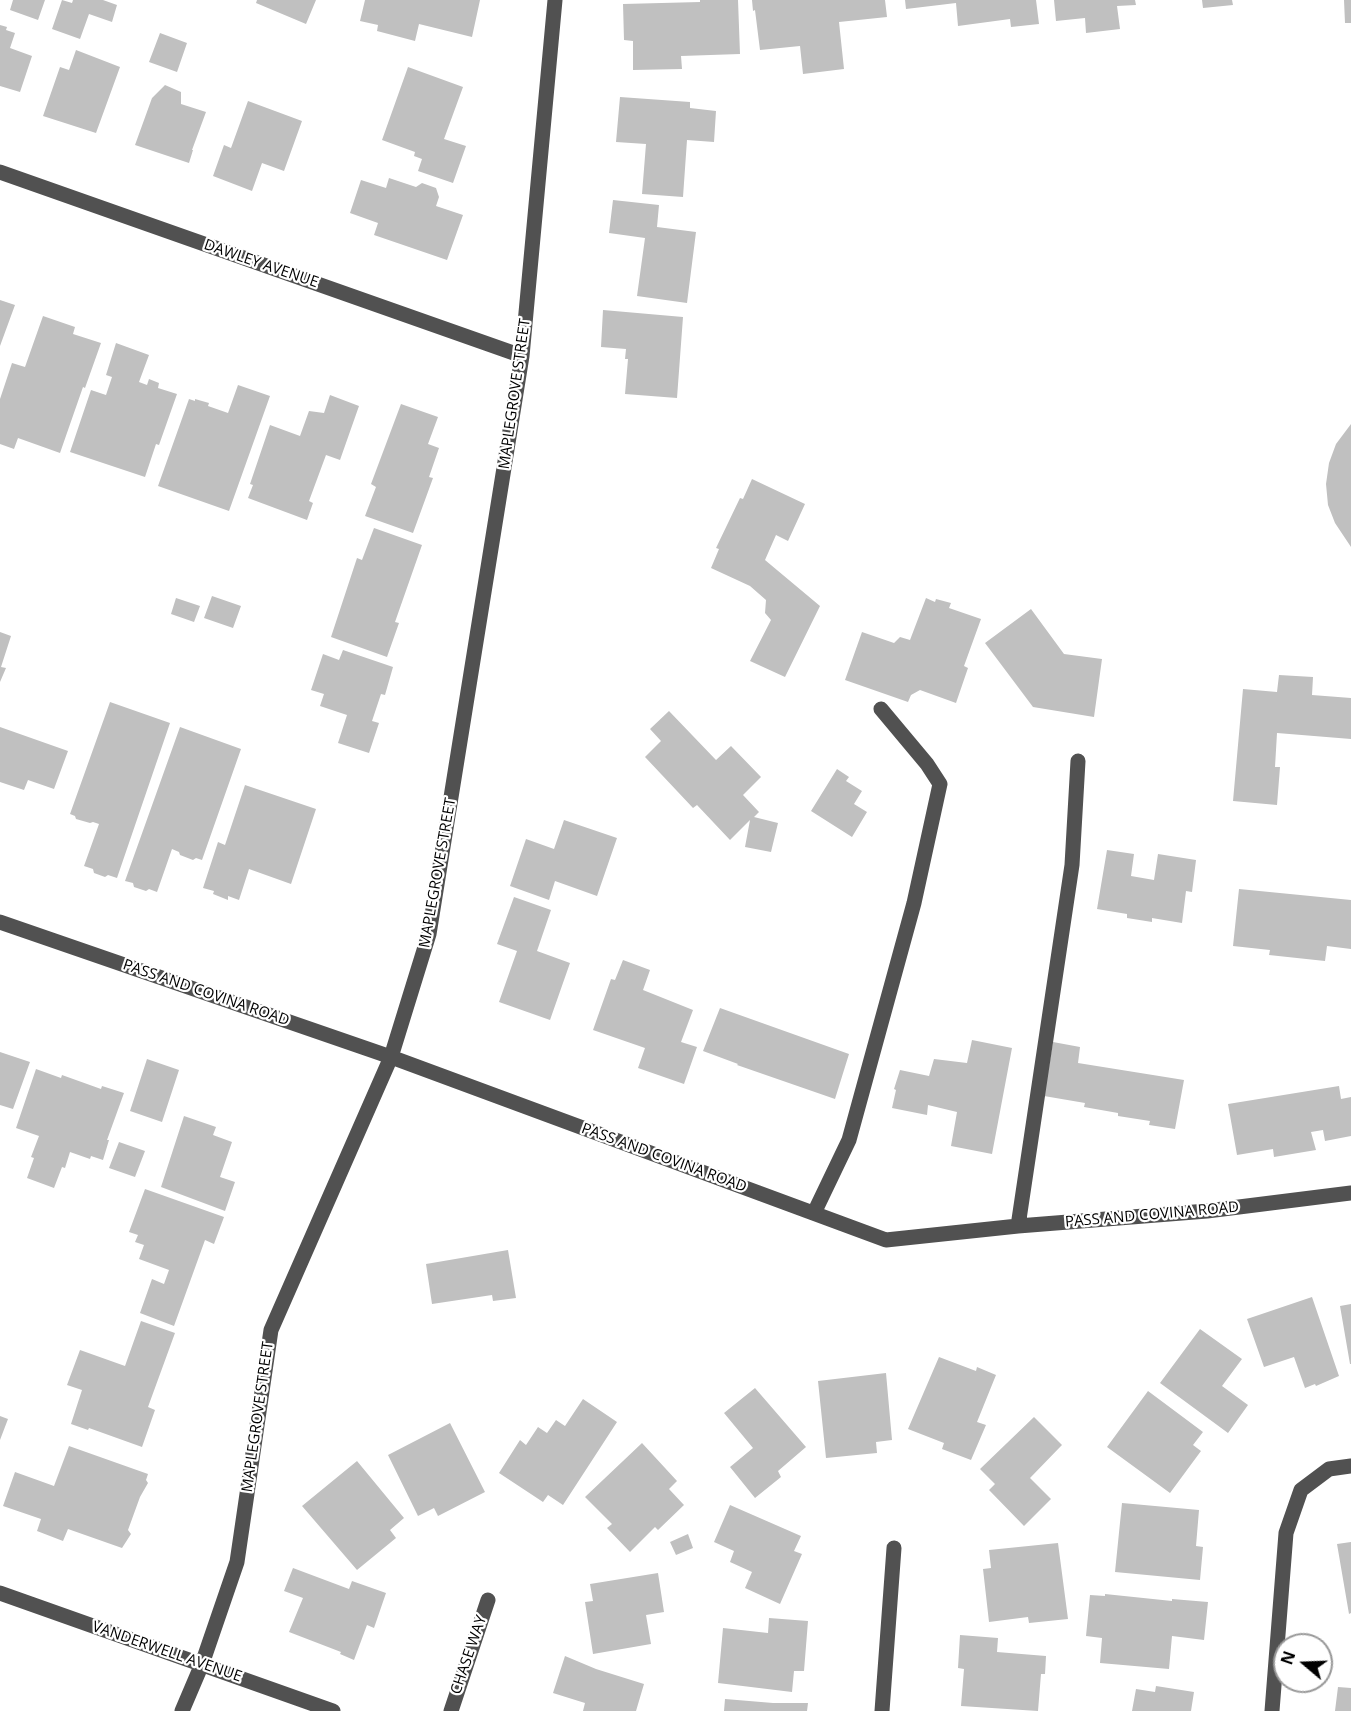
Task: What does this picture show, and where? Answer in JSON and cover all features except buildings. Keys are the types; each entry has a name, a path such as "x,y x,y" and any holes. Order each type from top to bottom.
{"street":[{"name":"MAPLEGROVE STREET","path":"182,1711 202,1664 237,1562 271,1330 391,1057 429,934 522,356 555,0"},
{"name":"DAWLEY AVENUE","path":"0,172 522,356"},
{"path":"814,1214 849,1140 914,903 940,784 927,764 881,709"},
{"path":"1018,1226 1071,865 1078,761"},
{"name":"PASS AND COVINA ROAD","path":"0,922 391,1057 886,1240 1018,1226 1207,1211 1351,1193"},
{"path":"1272,1711 1286,1533 1301,1490 1329,1469 1351,1466"},
{"path":"882,1711 894,1548"},
{"name":"VANDERWELL AVENUE","path":"0,1593 333,1711"},
{"name":"CHASE WAY","path":"451,1711 488,1600"}]}
